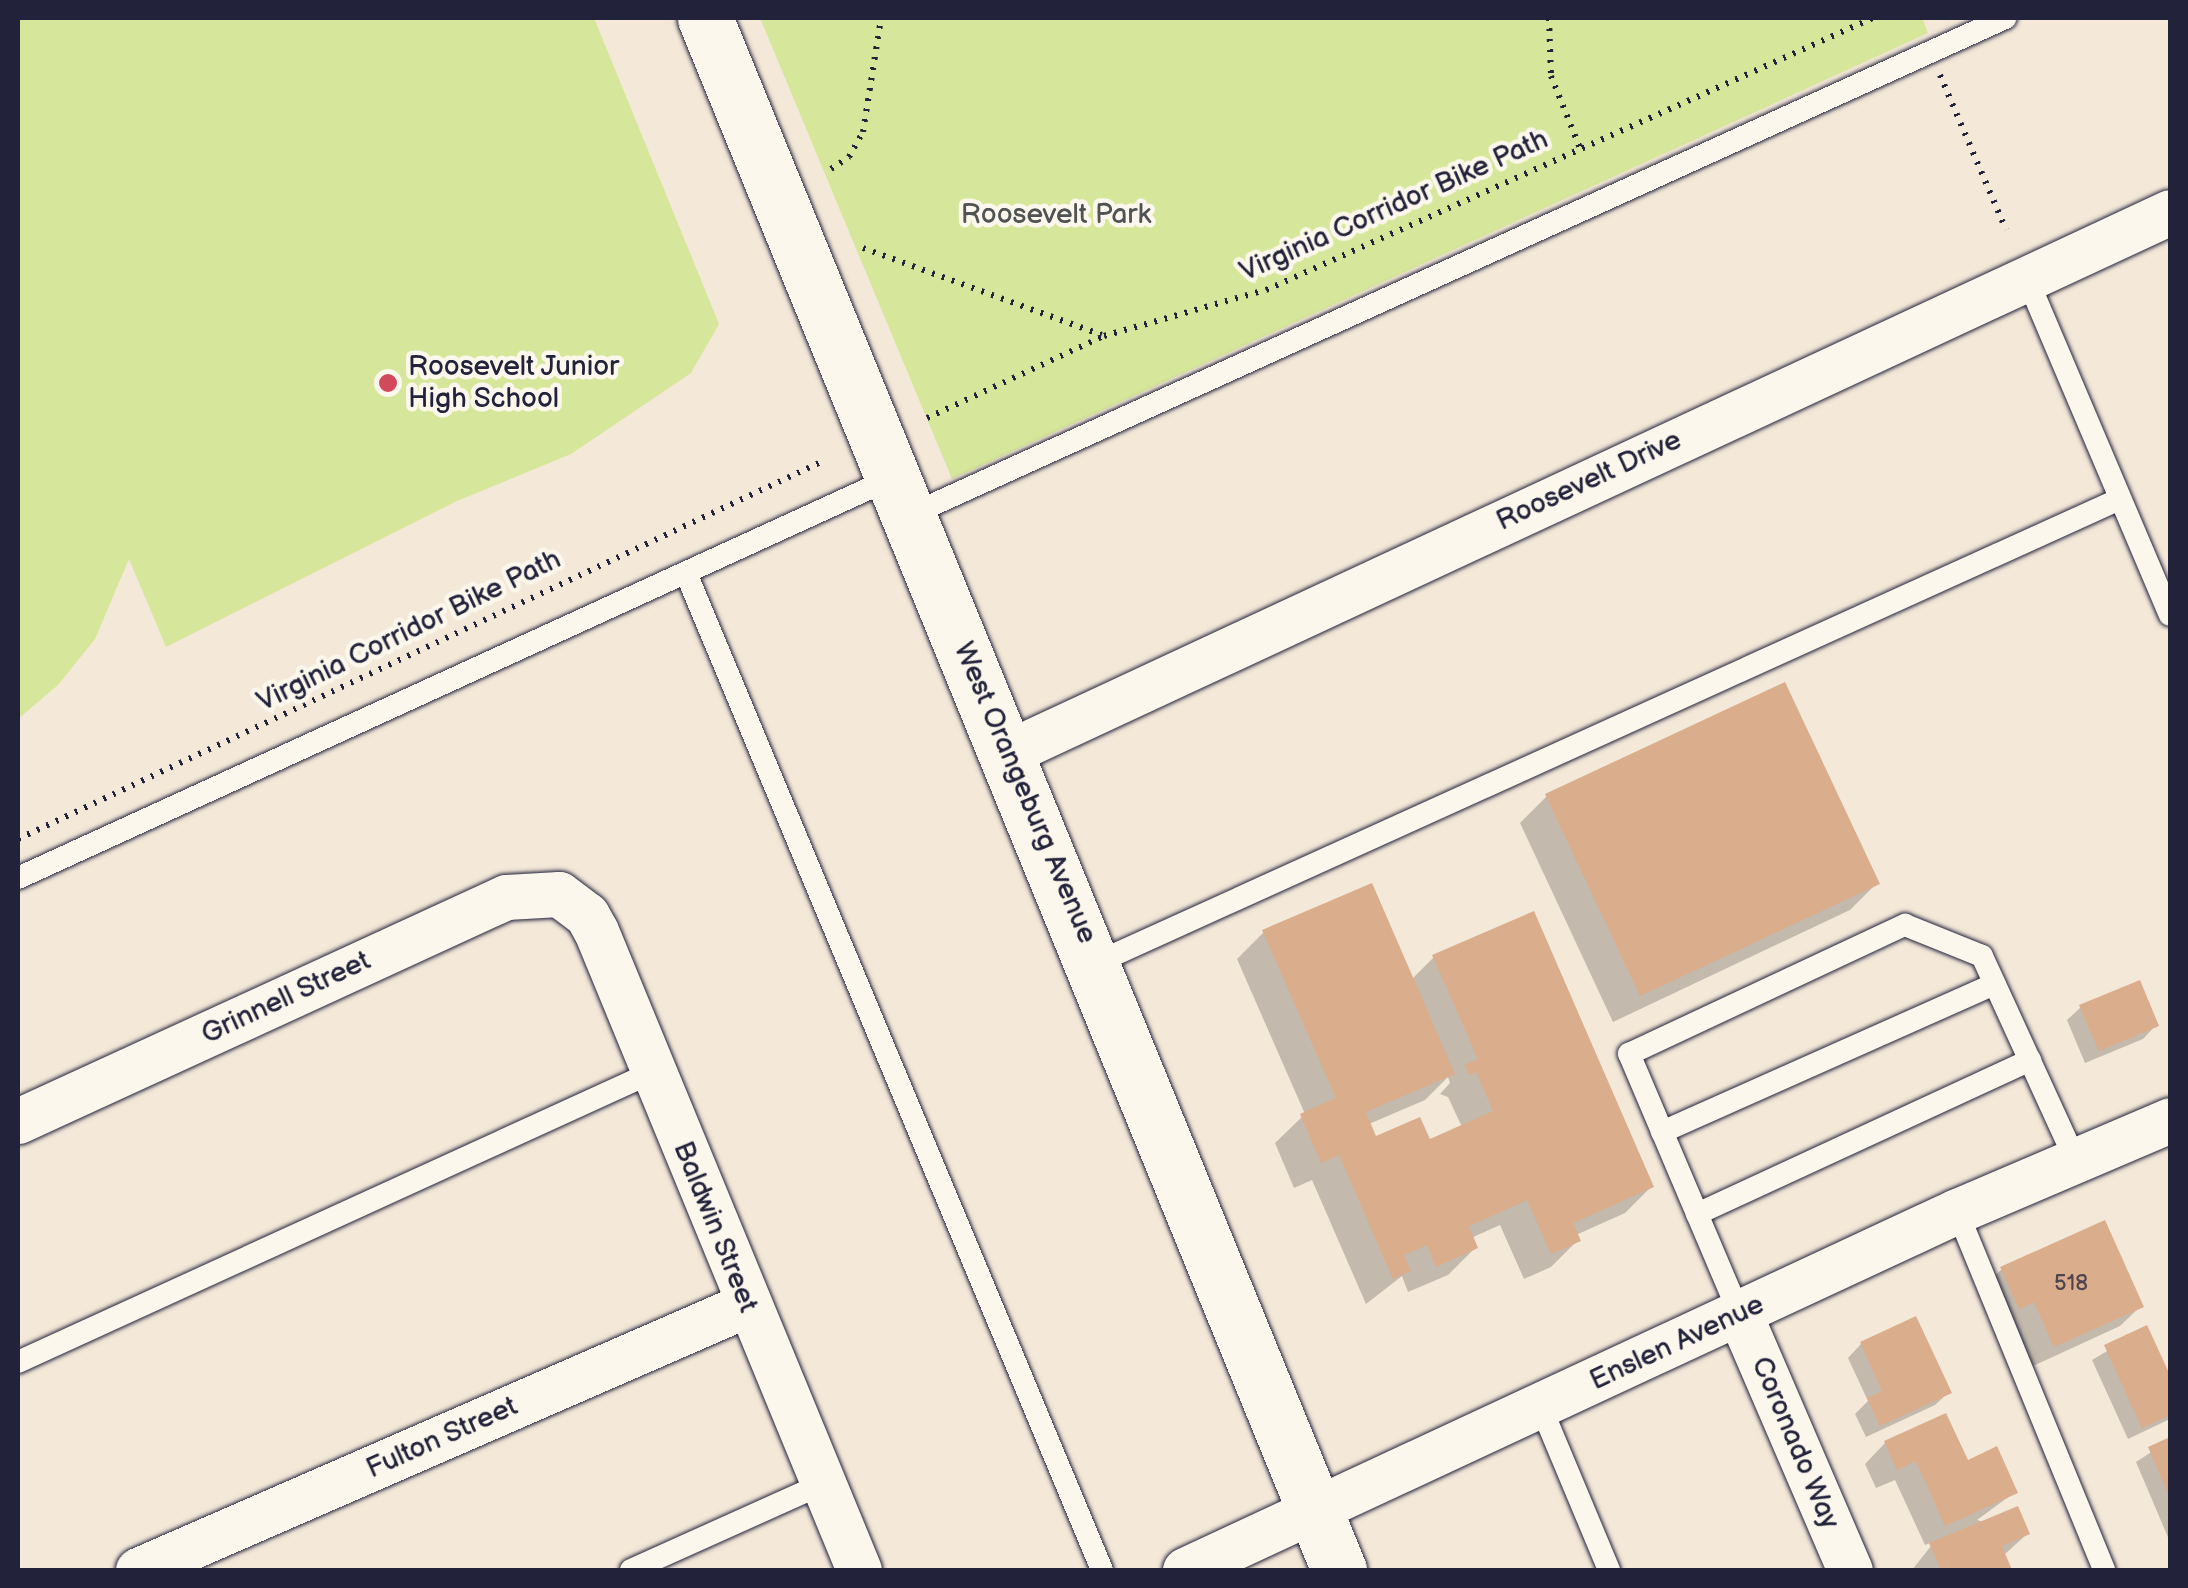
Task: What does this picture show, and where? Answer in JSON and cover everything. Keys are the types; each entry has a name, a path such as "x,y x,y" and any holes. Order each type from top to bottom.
{"street":[{"name":"West Orangeburg Avenue","path":"705,18 1096,962 1339,1570"},
{"name":"Roosevelt Drive","path":"1009,752 2170,212"},
{"name":"Baldwin Street","path":"558,894 587,915 596,931 746,1305 859,1570"},
{"name":"Grinnell Street","path":"18,1120 506,898 558,894"},
{"name":"Enslen Avenue","path":"1185,1570 1740,1315 1956,1211 2168,1128"},
{"name":"Fulton Street","path":"138,1570 746,1305"},
{"name":"Coronado Way","path":"1740,1315 1850,1570"}],"lane":[{"path":"18,878 686,573 902,496 2004,18"},
{"path":"2026,276 2170,615"},
{"path":"1096,962 2120,499"},
{"path":"686,573 1102,1570"},
{"path":"1740,1315 1628,1054 1905,925 1982,956 2076,1162"},
{"path":"1662,1132 1995,984"},
{"path":"1697,1214 2030,1060"},
{"path":"18,1362 653,1072"},
{"path":"1956,1211 2104,1570"},
{"path":"1540,1405 1609,1570"},
{"path":"631,1570 822,1484"}],"path":[{"path":"831,170 850,157 863,132 880,18"},
{"path":"1549,18 1551,76 1580,148"},
{"name":"Virginia Corridor Bike Path","path":"927,418 1104,336 1266,290 1872,18"},
{"path":"1930,51 2006,230"},
{"path":"863,248 1104,336"},
{"name":"Virginia Corridor Bike Path","path":"18,838 819,463"}],"green space":[{"name":"Roosevelt Junior High School","path":"18,18 594,18 719,324 691,373 571,454 457,501 166,647 129,559 95,639 58,685 18,719"},
{"name":"Roosevelt Park","path":"760,18 1922,18 1928,33 952,479"}],"building":[{"path":"1785,682 1880,884 1640,996 1545,794"},
{"path":"1372,883 1455,1074 1366,1112 1376,1136 1420,1117 1430,1139 1493,1111 1476,1072 1469,1075 1465,1065 1478,1059 1432,955 1534,911 1654,1187 1573,1223 1581,1241 1551,1254 1527,1200 1469,1226 1478,1248 1436,1267 1427,1245 1404,1255 1411,1271 1393,1279 1339,1155 1321,1163 1300,1114 1336,1098 1262,930"},
{"path":"2140,980 2159,1026 2099,1051 2079,1005"},
{"path":"2105,1220 2144,1307 2054,1347 2034,1302 2019,1309 2000,1267"},
{"path":"1916,1316 1952,1393 1880,1426 1867,1398 1882,1391 1860,1342"},
{"path":"2147,1325 2170,1375 2170,1415 2142,1428 2104,1345"},
{"path":"1946,1413 1968,1460 1997,1446 2018,1493 1945,1526 1916,1461 1897,1470 1884,1441"},
{"path":"2170,1437 2170,1498 2148,1447"},
{"path":"2018,1506 2030,1534 2002,1546 2012,1570 1941,1570 1929,1543"}],"place":[{"name":"Roosevelt Junior High School","path":"388,383"}]}
